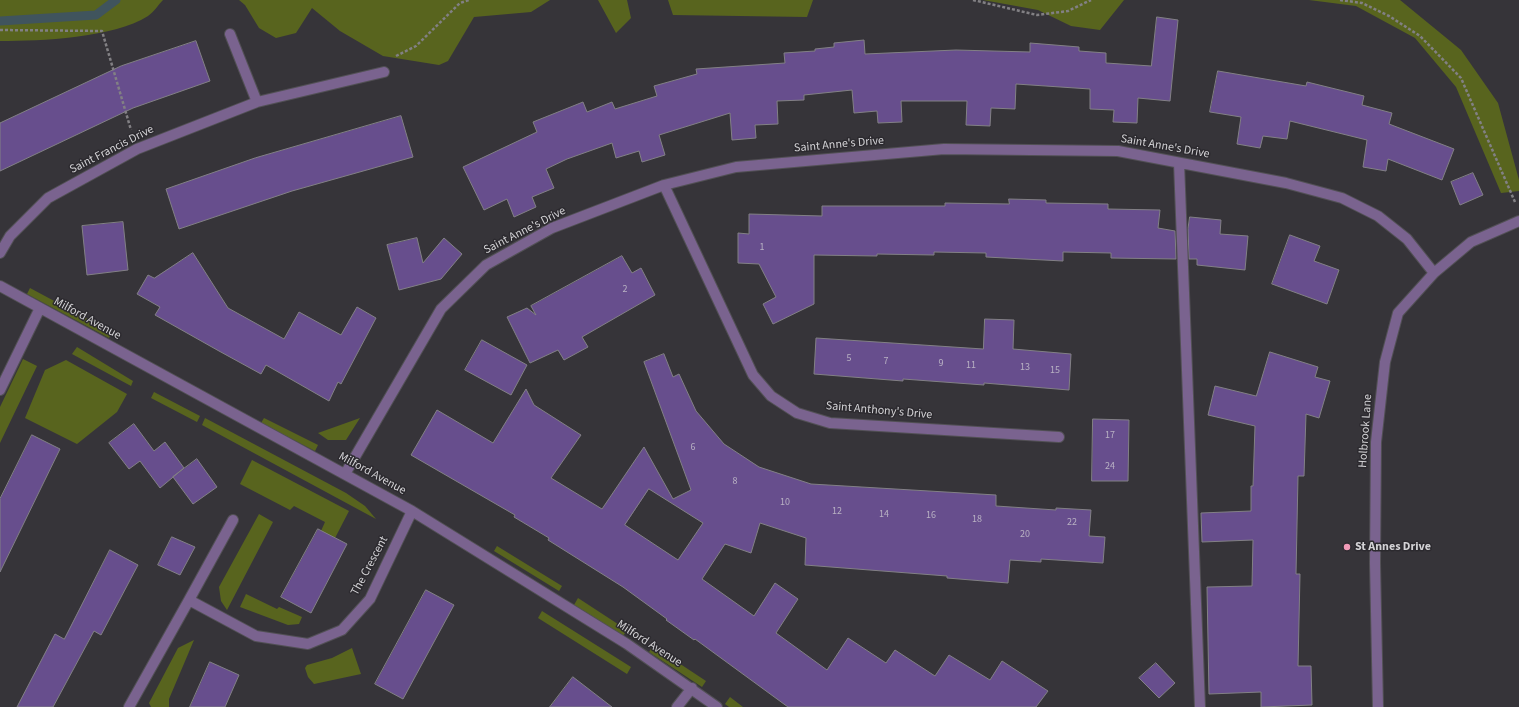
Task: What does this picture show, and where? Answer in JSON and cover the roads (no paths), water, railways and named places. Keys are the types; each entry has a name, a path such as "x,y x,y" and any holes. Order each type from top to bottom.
{"street":[{"path":"230,34 257,102"},
{"name":"Saint Francis Drive","path":"0,253 10,236 48,198 137,149 257,102 384,72"},
{"name":"Saint Anne's Drive","path":"345,474 441,309 486,265 552,228 664,185 736,167 944,149 1118,151 1286,183 1342,198 1378,216 1407,239 1434,273"},
{"path":"1179,163 1200,707"},
{"name":"Saint Anthony's Drive","path":"664,185 753,375 770,396 796,413 830,423 1060,437"},
{"name":"Holbrook Lane","path":"1378,707 1375,563 1376,442 1385,362 1398,314 1434,273 1471,242 1519,221"},
{"name":"Milford Avenue","path":"0,286 412,511 626,644 692,688 717,707"},
{"path":"0,390 40,308"},
{"name":"The Crescent","path":"189,600 256,636 308,644 342,630 370,599 412,511"},
{"path":"129,707 233,520"},
{"path":"677,707 692,688"}],"waterway":[{"path":"0,21 96,15 116,0"}],"place":[{"name":"St Annes Drive","path":"1347,547"}]}
